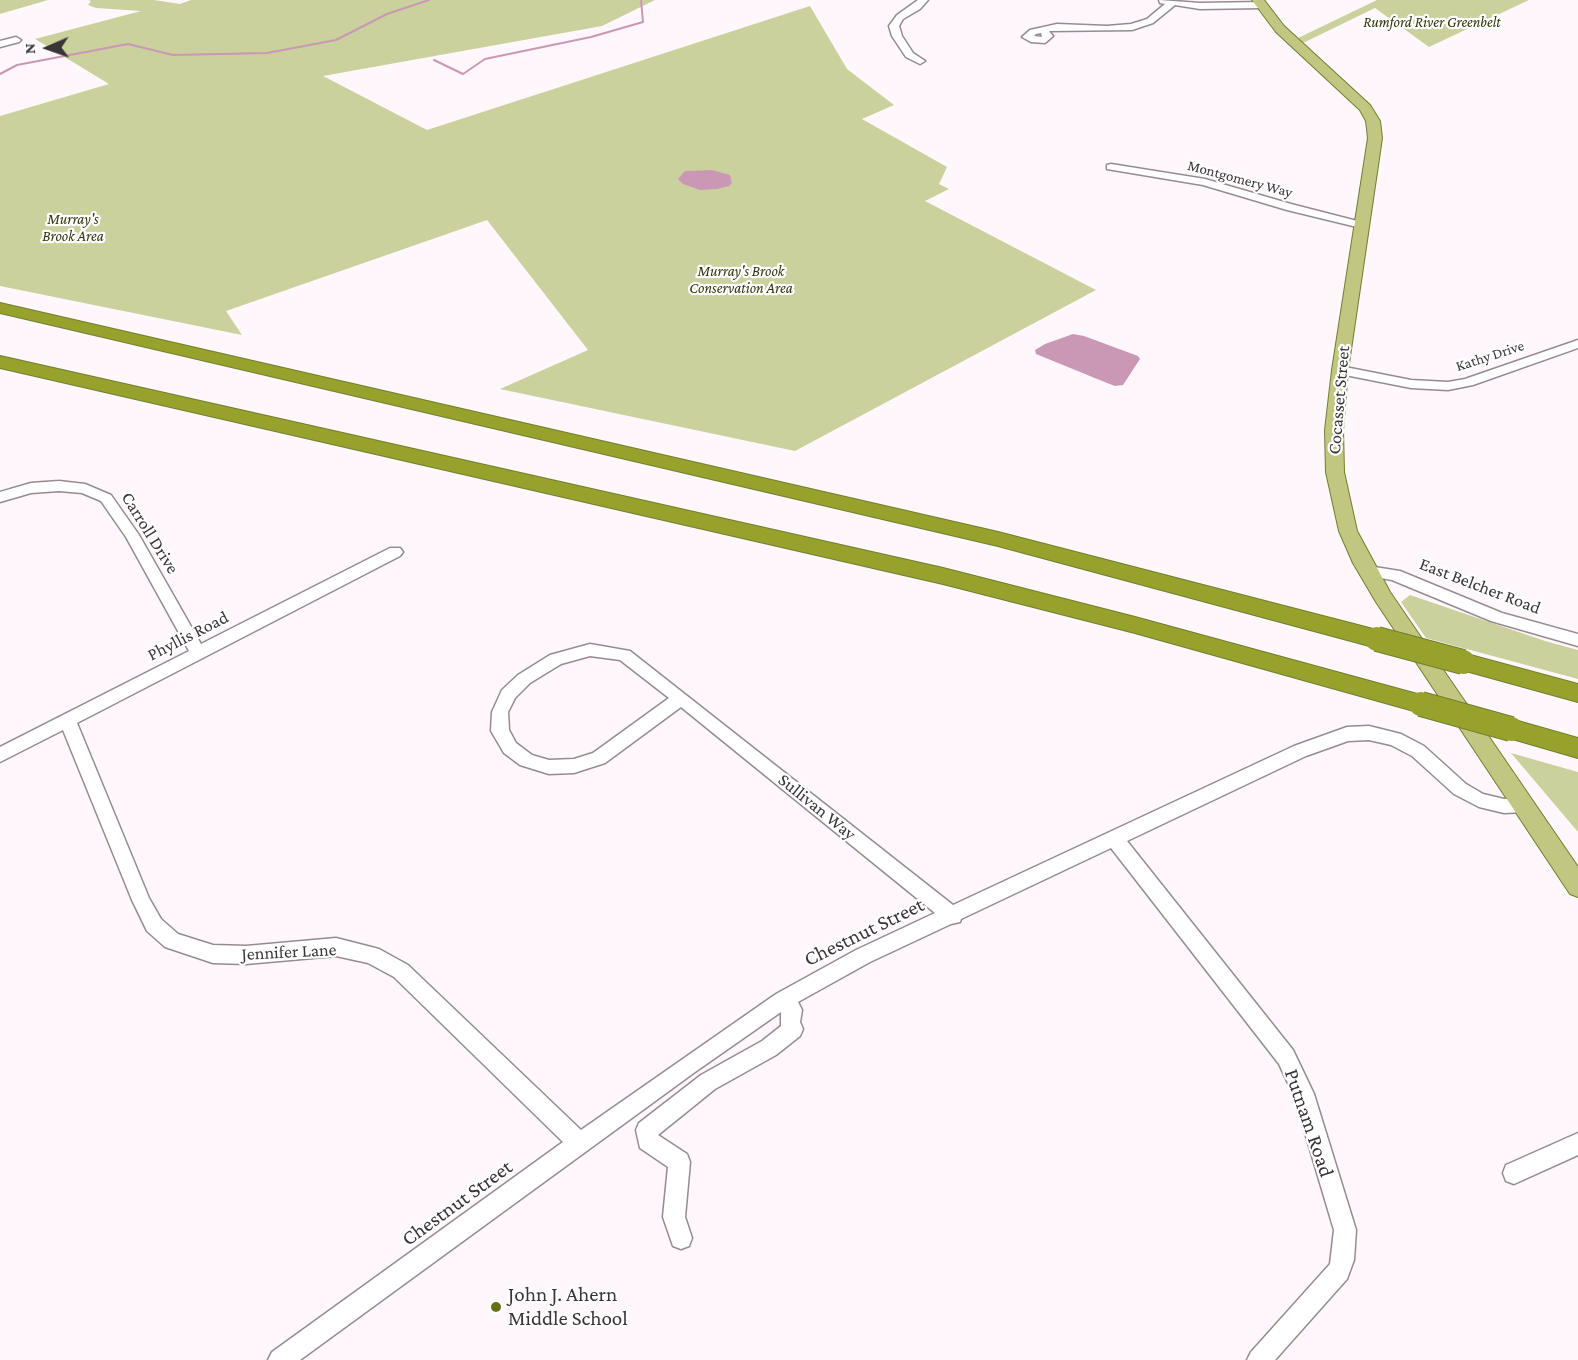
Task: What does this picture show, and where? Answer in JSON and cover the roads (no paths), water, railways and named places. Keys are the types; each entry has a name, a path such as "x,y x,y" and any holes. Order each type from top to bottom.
{"highway":[{"path":"0,308 989,537 1578,693"},
{"path":"0,362 953,578 1164,632 1578,748"}],"main road":[{"name":"Cocasset Street","path":"1259,2 1289,39 1365,108 1371,117 1375,138 1340,370 1334,430 1335,472 1348,531 1368,571 1578,887"}],"street":[{"path":"920,61 909,55 895,33 894,26 900,17 923,0"},
{"path":"1159,0 1210,6 1259,2"},
{"path":"1043,29 1132,27 1150,21 1172,3"},
{"path":"0,44 16,40"},
{"name":"Montgomery Way","path":"1111,167 1205,182 1287,207 1361,225"},
{"name":"Kathy Drive","path":"1340,370 1411,384 1448,386 1468,382 1578,344"},
{"name":"Carroll Drive","path":"0,497 31,488 59,486 85,489 106,498 132,535 198,653"},
{"name":"Phyllis Road","path":"0,755 394,552"},
{"name":"East Belcher Road","path":"1368,571 1395,575 1497,617 1578,640"},
{"name":"Sullivan Way","path":"681,698 609,751 593,760 574,766 549,766 526,760 510,748 500,731 500,712 508,694 515,686 556,659 578,652 602,650 624,655 681,698 953,916"},
{"name":"Jennifer Lane","path":"67,720 141,900 154,926 172,941 213,954 246,955 336,947 372,955 401,971 580,1144"},
{"name":"Chestnut Street","path":"280,1360 688,1065 783,1000 863,956 953,916 1300,751 1336,736 1360,732 1407,744 1460,789 1479,800 1504,806 1525,805"},
{"name":"Putnam Road","path":"1115,839 1286,1057 1304,1094 1345,1230 1343,1260 1339,1271 1259,1360"},
{"path":"681,1238 674,1217 679,1162 648,1141 647,1130 708,1082 769,1048 793,1029 790,1022 792,1010 783,1000"},
{"path":"1514,1173 1578,1144"}],"waterway":[{"path":"0,74 17,65 128,44 173,55 267,53 336,40 387,14 429,0"},
{"path":"434,60 463,74 485,59 591,37 643,22 641,0"}],"place":[{"name":"John J. Ahern Middle School","path":"496,1307"}],"park label":[{"name":"Rumford River Greenbelt","path":"1432,22"},
{"name":"Murray's Brook Area","path":"73,228"},
{"name":"Murray's Brook Conservation Area","path":"741,280"}]}
